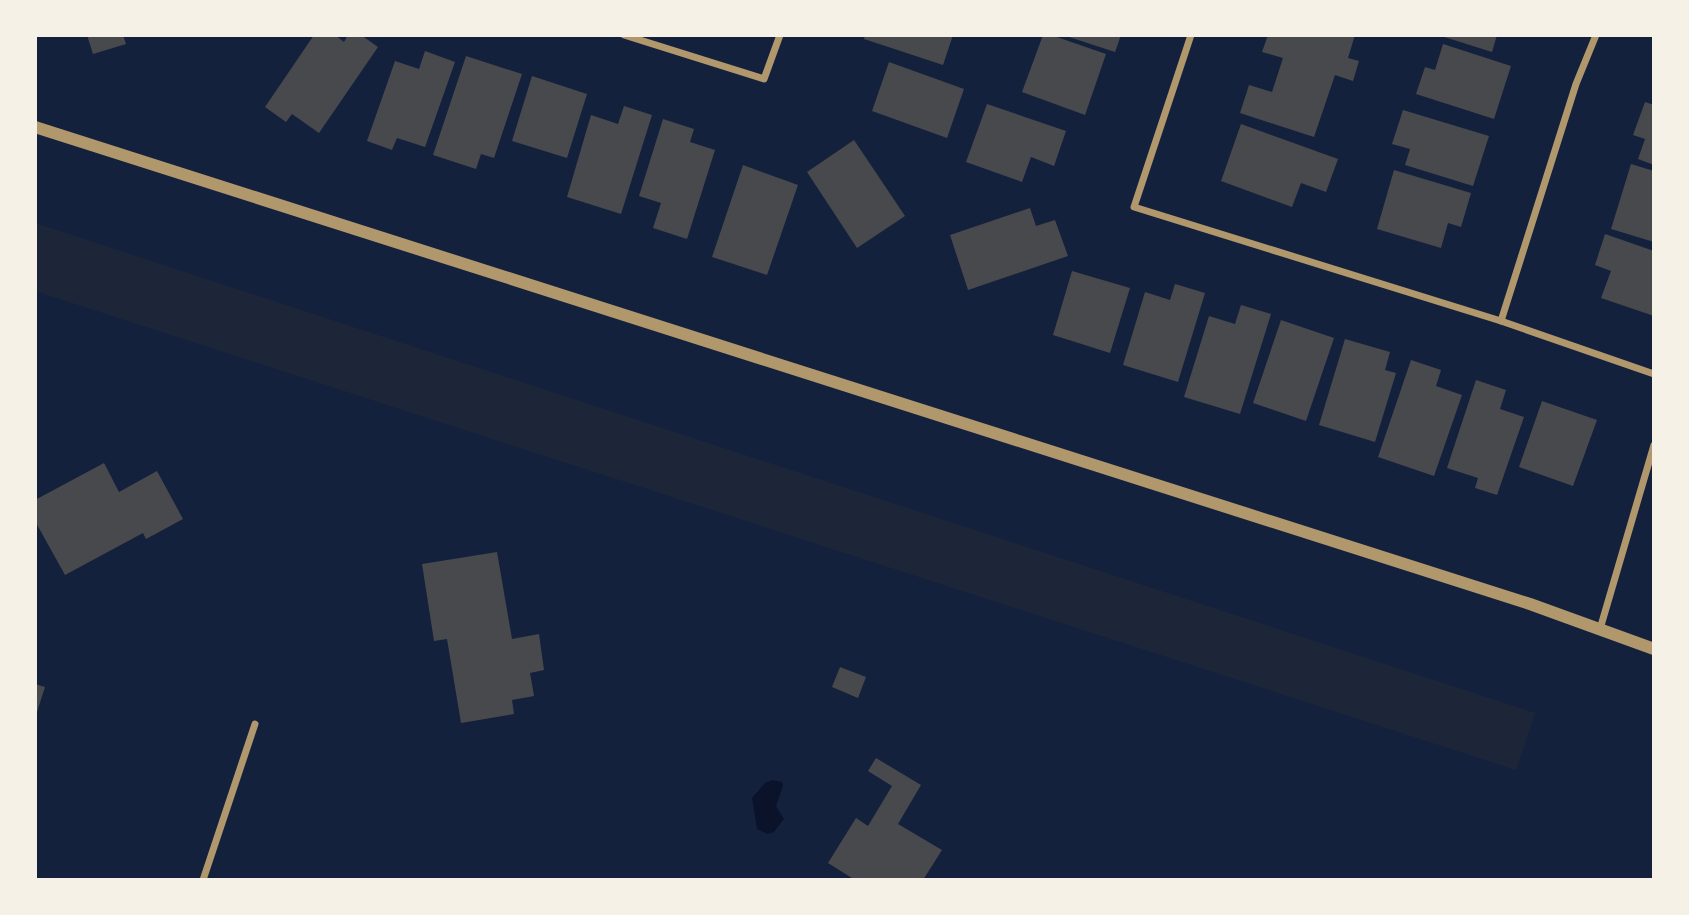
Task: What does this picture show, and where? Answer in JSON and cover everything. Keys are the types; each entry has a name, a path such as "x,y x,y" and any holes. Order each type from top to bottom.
{"street":[{"path":"624,35 764,79 780,35"},
{"path":"1191,35 1134,207 1502,321 1654,374"},
{"path":"1502,321 1576,83 1596,35"},
{"path":"35,127 1530,604 1654,649"},
{"path":"1600,629 1654,444"},
{"path":"203,880 255,724"}],"shaded area":[{"path":"35,223 1535,713 1516,770 35,291"},
{"path":"772,780 782,782 776,806 784,819 774,832 767,834 757,829 752,798 765,783"}],"building":[{"path":"87,35 123,35 126,44 93,54"},
{"path":"314,35 335,35 344,42 348,35 361,35 378,47 319,133 292,114 286,122 265,107"},
{"path":"865,35 953,35 943,65 864,39"},
{"path":"1043,35 1051,35 1106,54 1085,115 1022,92"},
{"path":"1063,35 1121,35 1115,52"},
{"path":"1268,35 1355,35 1348,58 1359,61 1353,81 1335,75 1314,137 1240,113 1249,85 1272,92 1283,58 1262,52"},
{"path":"1438,35 1497,35 1492,52"},
{"path":"1443,44 1511,66 1494,119 1416,94 1425,67 1435,70"},
{"path":"425,51 455,62 425,147 397,138 392,150 367,141 395,61 419,69"},
{"path":"466,56 522,74 494,158 481,154 476,169 433,155"},
{"path":"889,62 964,89 947,138 872,111"},
{"path":"532,76 587,94 567,158 512,141"},
{"path":"1645,102 1654,105 1654,165 1638,159 1645,139 1633,135"},
{"path":"987,104 1066,131 1054,166 1031,157 1022,182 966,162"},
{"path":"624,106 652,115 621,214 567,197 591,115 618,124"},
{"path":"1403,110 1489,136 1473,186 1405,165 1410,149 1392,144"},
{"path":"663,119 694,129 690,142 715,150 687,239 653,228 661,203 639,196"},
{"path":"1241,124 1338,159 1326,192 1301,183 1292,207 1221,181"},
{"path":"854,140 905,216 857,248 807,172"},
{"path":"1631,164 1654,171 1654,242 1611,229"},
{"path":"743,165 798,185 767,275 712,257"},
{"path":"1394,170 1471,193 1461,227 1448,223 1441,248 1377,229"},
{"path":"1030,208 1036,226 1055,220 1068,256 968,290 950,235"},
{"path":"1605,234 1654,251 1654,316 1601,298 1611,271 1595,265"},
{"path":"1072,271 1130,288 1110,353 1053,335"},
{"path":"1175,284 1205,293 1178,382 1123,365 1145,292 1170,300"},
{"path":"1241,305 1271,314 1240,414 1184,397 1209,316 1235,324"},
{"path":"1281,320 1334,338 1306,421 1253,403"},
{"path":"1345,339 1390,352 1385,370 1396,373 1375,442 1319,425"},
{"path":"1411,360 1441,370 1436,386 1462,395 1434,476 1378,457"},
{"path":"1476,380 1506,390 1500,409 1524,417 1497,495 1475,488 1478,478 1447,468"},
{"path":"1542,401 1597,420 1573,486 1519,467"},
{"path":"104,463 119,492 157,471 183,519 146,539 143,533 65,575 35,521 35,500"},
{"path":"497,552 512,639 539,634 544,670 530,673 534,696 512,700 514,714 461,723 447,639 434,641 422,564"},
{"path":"840,667 866,677 858,698 832,687"},
{"path":"35,684 45,687 36,715 35,715"},
{"path":"876,758 921,785 898,824 942,850 923,880 855,880 828,863 856,818 868,826 892,786 868,771"}]}
